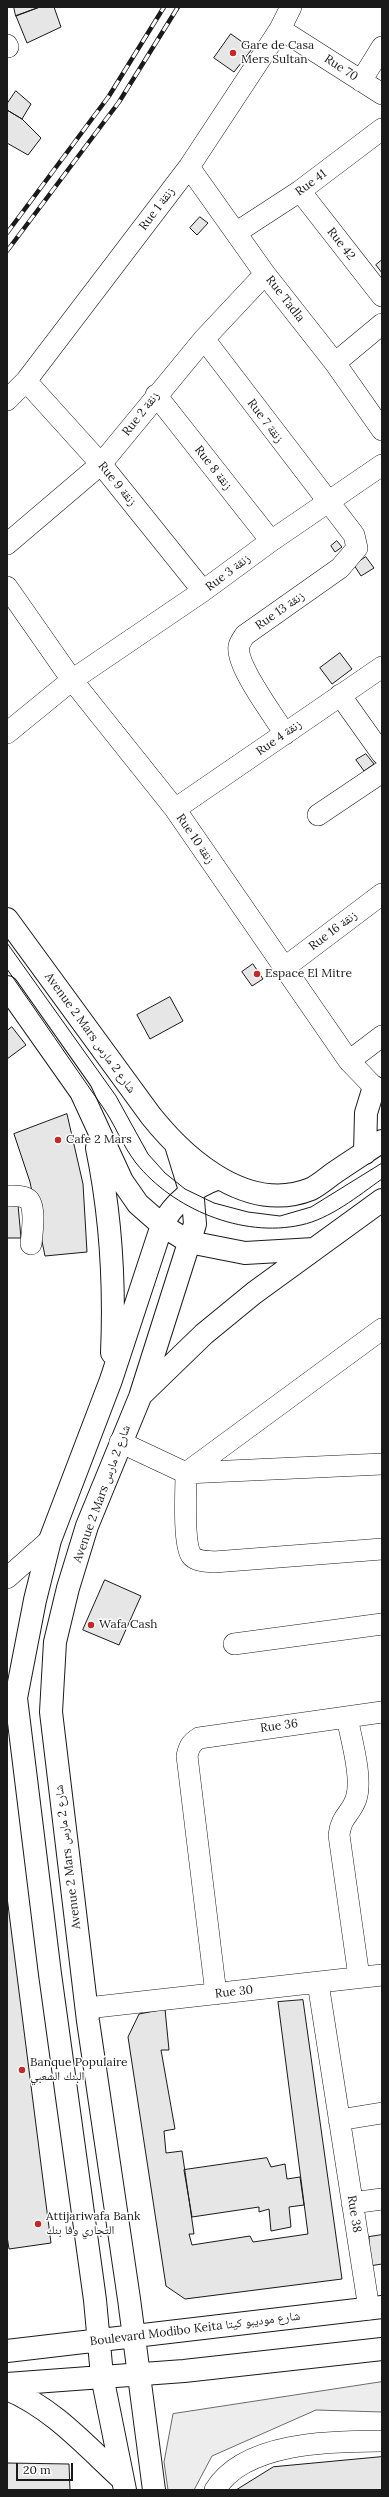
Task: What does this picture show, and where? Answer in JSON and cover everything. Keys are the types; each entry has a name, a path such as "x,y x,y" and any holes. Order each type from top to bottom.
{"main road":[{"name":"Avenue 2 Mars شارع 2 مارس","path":"7,919 151,1116 176,1145 196,1163 219,1178 231,1184 263,1194 286,1196 312,1188 374,1147"},
{"path":"7,987 81,1092 122,1181 138,1204 162,1225 189,1242 245,1254 314,1249"},
{"path":"374,1147 366,1113 378,1089"},
{"path":"91,1115 106,1192 110,1239 114,1296 111,1380"},
{"name":"Avenue 2 Mars شارع 2 مارس","path":"154,2490 134,2337 87,2008 51,1712 55,1642 68,1588 87,1526 120,1442 140,1397 195,1224 191,1192 176,1145"},
{"path":"124,2485 102,2376 99,2340 11,1696 50,1540 111,1380 162,1225 169,1212 191,1192 207,1182 219,1178"},
{"path":"140,1397 204,1334 314,1249 382,1200"},
{"name":"Boulevard Modibo Keita شارع موديبو كيتا","path":"7,2350 134,2337 375,2308"},
{"path":"7,2384 138,2374 382,2349"},
{"path":"7,2389 37,2404 57,2418 124,2485"}],"street":[{"name":"Rue 1 زنقة","path":"7,400 26,381 189,167 280,29 291,7"},
{"name":"Rue 70","path":"280,29 382,94"},
{"path":"361,81 382,46"},
{"name":"Rue 41","path":"237,232 300,191 382,129"},
{"name":"Rue Tadla","path":"189,167 237,232 265,274 335,363 382,430"},
{"name":"Rue 42","path":"300,191 382,296"},
{"name":"Rue 2 زنقة","path":"7,544 101,464 156,395 204,339 265,274"},
{"path":"335,363 382,324"},
{"name":"Rue 7 زنقة","path":"204,339 327,502"},
{"name":"Rue 9 زنقة","path":"26,381 101,464 203,591"},
{"name":"Rue 8 زنقة","path":"156,395 271,540"},
{"name":"Rue 3 زنقة","path":"7,733 72,680 203,591 271,540 382,465"},
{"name":"Rue 13 زنقة","path":"285,734 245,670 239,654 239,645 246,635 340,568 351,557 357,548 354,535 327,502"},
{"name":"Rue 10 زنقة","path":"7,587 72,680 175,809 349,1061 378,1089"},
{"name":"Rue 4 زنقة","path":"175,809 382,666"},
{"path":"340,696 382,754"},
{"path":"318,815 382,772"},
{"name":"Rue 16 زنقة","path":"284,968 382,894"},
{"path":"349,1061 382,1036"},
{"path":"7,1196 26,1198 30,1201 33,1212 31,1244"},
{"path":"186,1473 382,1329"},
{"path":"120,1442 186,1473 382,1464"},
{"path":"186,1473 187,1541 191,1556 199,1561 214,1562 382,1549"},
{"path":"7,1578 50,1540"},
{"path":"234,1644 382,1624"},
{"name":"Rue 36","path":"216,1994 187,1756 192,1742 200,1738 382,1712"},
{"path":"347,1717 358,1777 358,1792 355,1801 344,1816 339,1835 359,1977"},
{"name":"Rue 30","path":"87,2008 318,1983 382,1974"},
{"name":"Rue 38","path":"318,1983 352,2203 375,2308"},
{"path":"339,2120 382,2113"},
{"path":"352,2203 382,2199"},
{"path":"219,2484 251,2459 294,2447 382,2441"}],"shaded area":[{"path":"382,2382 382,2412 316,2410 212,2456 194,2490 168,2490 164,2462 173,2414"}],"building":[{"path":"14,7 40,7 16,16"},
{"path":"40,7 54,7 61,27 27,43 16,16"},
{"name":"Gare de Casa Mers Sultan","path":"231,34 252,49 234,72 214,58"},
{"path":"16,91 31,104 22,119 7,110 7,104"},
{"path":"7,110 22,119 41,138 28,155 7,143"},
{"path":"200,217 208,223 197,235 190,228"},
{"path":"382,260 382,273 376,265"},
{"path":"337,541 342,547 335,552 331,546"},
{"path":"366,557 374,568 361,576 354,565"},
{"path":"340,653 352,669 332,684 320,668"},
{"path":"366,754 374,764 364,771 356,760"},
{"path":"253,964 263,979 252,986 242,972"},
{"path":"170,997 183,1021 150,1039 137,1015"},
{"path":"12,1027 26,1045 7,1059 7,1031"},
{"path":"67,1114 83,1184 87,1252 45,1256 30,1182 14,1134"},
{"path":"7,1204 18,1205 21,1238 7,1238"},
{"path":"105,1580 141,1596 119,1645 83,1630"},
{"path":"7,1897 51,2243 9,2249 7,2236"},
{"path":"303,2000 342,2279 185,2299 166,2286 128,2037 139,2014 165,2009 169,2050 161,2050 175,2129 164,2131 166,2153 182,2151 194,2234 189,2234 192,2245 250,2236 253,2242 308,2234 278,2002"},
{"path":"267,2158 271,2167 285,2164 287,2179 300,2177 304,2205 289,2207 291,2227 271,2231 269,2209 259,2212 259,2207 192,2217 184,2170"},
{"path":"382,2235 382,2264 369,2266 369,2237"},
{"path":"382,2457 382,2490 236,2490 273,2467"},
{"path":"7,2463 69,2464 70,2490 7,2490"}],"tram line":[{"path":"7,943 116,1096 148,1154 165,1173 185,1189 214,1203 248,1212 280,1216 311,1207 382,1163"},
{"path":"7,969 107,1113 136,1163 151,1179 169,1194 189,1206 210,1216 233,1223 256,1227 278,1228 301,1225 323,1218 382,1179"}],"railway":[{"path":"7,233 109,96 164,7"},
{"path":"7,251 119,102 178,7"}],"place":[{"name":"Gare de Casa Mers Sultan","path":"233,53"},
{"name":"Espace El Mitre","path":"257,974"},
{"name":"Cafe 2 Mars","path":"58,1140"},
{"name":"Wafa Cash","path":"91,1625"},
{"name":"Banque Populaire البنك الشعبي","path":"22,2070"},
{"name":"Attijariwafa Bank التجاري وفا بنك","path":"38,2224"}]}
